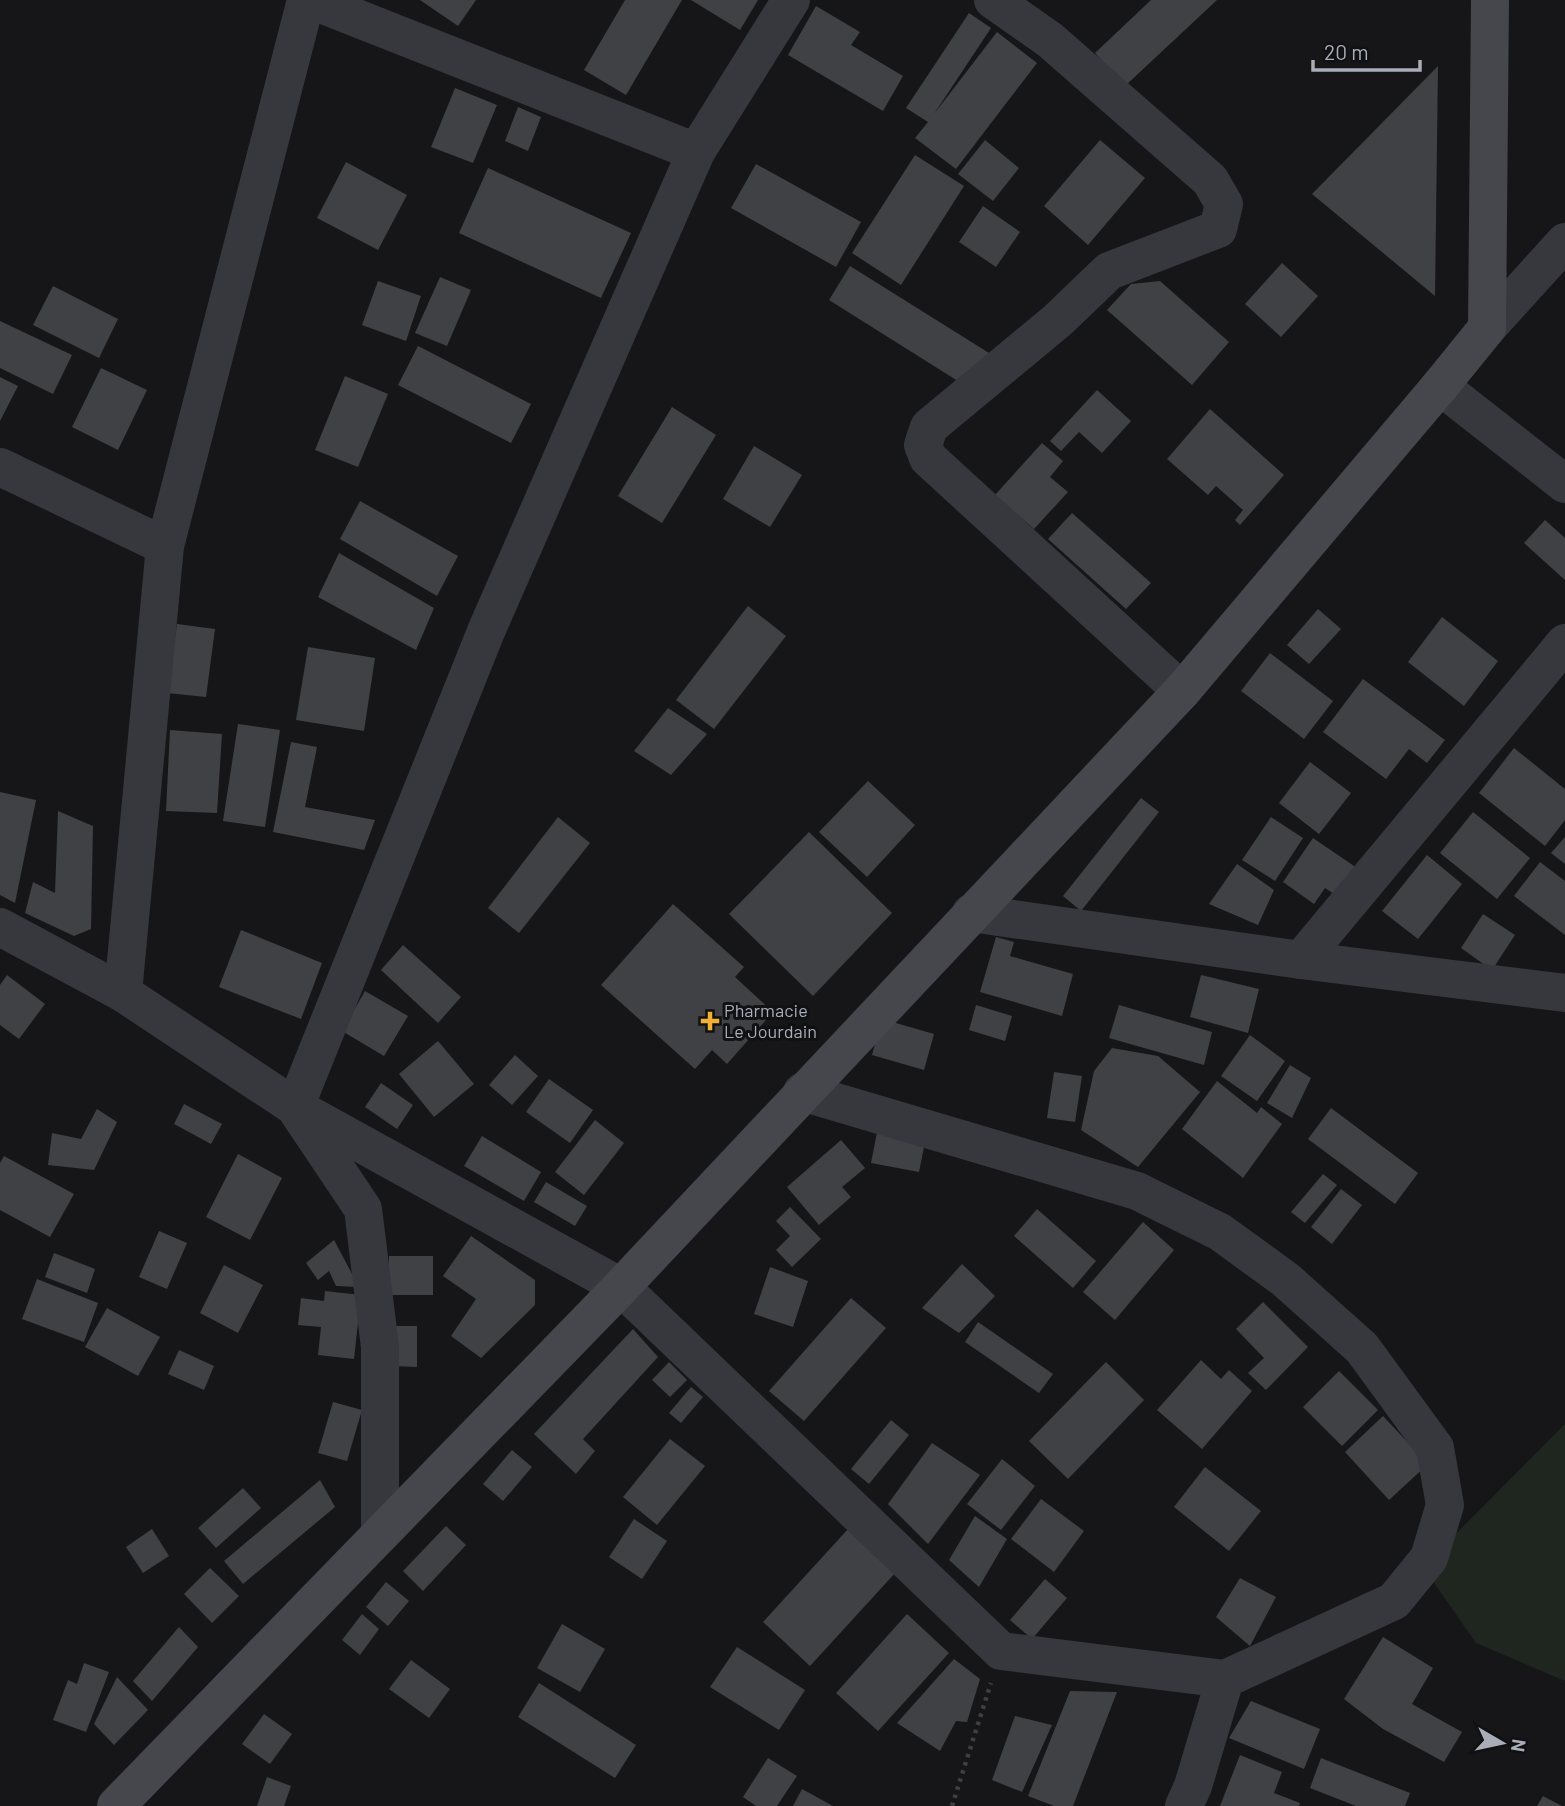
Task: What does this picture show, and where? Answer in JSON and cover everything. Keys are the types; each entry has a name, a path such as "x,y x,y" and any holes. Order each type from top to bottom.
{"main road":[{"path":"116,1806 621,1287 1182,691 1487,328 1490,0"}],"street":[{"path":"123,993 165,546 309,0 696,152"},
{"path":"295,1107 487,629 696,152 791,0"},
{"path":"993,0 1051,40 1210,180 1224,204 1218,229 1109,271 1058,320 929,427 923,445 928,458 1182,691"},
{"path":"1487,328 1565,242"},
{"path":"1440,386 1565,485"},
{"path":"0,467 165,546"},
{"path":"1301,960 1565,643"},
{"path":"971,913 1301,960 1565,993"},
{"path":"0,926 123,993 295,1107 621,1287 1001,1651 1225,1679 1394,1601 1429,1558 1445,1506 1436,1448 1362,1348 1286,1280 1220,1232 1137,1191 802,1092"},
{"path":"295,1107 363,1209 380,1347 380,1533"},
{"path":"1184,1806 1193,1787 1225,1679"}],"path":[{"path":"952,1806 1001,1651"}],"shaded area":[{"path":"1565,1424 1565,1681 1476,1643 1423,1567"}],"building":[{"path":"420,0 476,0 458,26"},
{"path":"625,0 682,0 626,95 584,70"},
{"path":"691,0 758,0 740,30"},
{"path":"1151,0 1217,0 1125,86 1095,53"},
{"path":"816,6 860,32 851,45 903,76 883,111 788,55"},
{"path":"969,13 991,28 934,114 997,32 1037,63 956,169 915,138 928,122 906,108"},
{"path":"1438,66 1435,296 1312,194"},
{"path":"455,88 497,105 473,163 431,147"},
{"path":"518,107 541,117 528,151 505,141"},
{"path":"985,140 1019,168 993,201 958,174"},
{"path":"1100,140 1145,178 1088,245 1044,206"},
{"path":"915,155 964,186 901,285 852,253"},
{"path":"346,162 407,195 378,250 317,218"},
{"path":"756,164 861,222 836,267 731,208"},
{"path":"488,168 631,233 601,298 459,233"},
{"path":"983,206 1020,232 996,267 959,242"},
{"path":"1282,263 1318,296 1281,337 1245,304"},
{"path":"850,266 989,353 961,383 829,300"},
{"path":"440,277 471,290 447,346 415,333"},
{"path":"378,281 421,296 406,341 362,325"},
{"path":"1160,281 1229,342 1192,385 1107,310 1131,284"},
{"path":"53,286 118,319 99,358 33,325"},
{"path":"0,321 72,355 53,394 0,368"},
{"path":"418,346 531,404 511,443 398,385"},
{"path":"101,368 147,390 118,450 72,427"},
{"path":"345,376 388,394 358,467 315,450"},
{"path":"0,377 18,386 0,421"},
{"path":"1097,390 1131,421 1102,453 1079,432 1061,451 1050,441"},
{"path":"672,407 716,435 662,523 618,496"},
{"path":"1210,409 1284,475 1240,525 1235,520 1243,510 1216,486 1208,495 1167,459"},
{"path":"1042,443 1063,461 1050,477 1068,492 1034,529 995,495"},
{"path":"754,446 802,475 770,527 723,499"},
{"path":"360,501 458,556 437,596 340,539"},
{"path":"1072,513 1151,583 1126,609 1048,539"},
{"path":"1545,520 1565,538 1565,580 1524,543"},
{"path":"339,553 434,608 416,650 318,597"},
{"path":"748,606 786,636 714,729 676,700"},
{"path":"1318,609 1341,629 1309,664 1287,645"},
{"path":"1442,617 1498,661 1464,706 1408,662"},
{"path":"177,624 215,629 206,697 167,693"},
{"path":"308,647 375,658 364,731 296,720"},
{"path":"1270,653 1333,701 1304,739 1241,691"},
{"path":"1363,679 1445,740 1427,763 1409,749 1386,779 1323,732"},
{"path":"668,708 707,734 671,775 634,751"},
{"path":"238,724 280,730 265,827 223,821"},
{"path":"170,730 222,734 217,813 166,811"},
{"path":"291,742 317,747 305,807 375,820 364,850 273,832"},
{"path":"1514,748 1565,789 1565,820 1545,846 1479,793"},
{"path":"1310,762 1351,793 1319,834 1279,803"},
{"path":"868,781 915,825 867,877 819,832"},
{"path":"0,792 36,800 15,903 0,895"},
{"path":"1141,798 1159,812 1081,911 1063,896"},
{"path":"58,811 93,826 91,929 74,936 25,913 33,882 55,893"},
{"path":"1473,812 1530,858 1497,899 1440,853"},
{"path":"558,817 590,843 519,933 488,908"},
{"path":"1271,817 1303,838 1275,881 1242,860"},
{"path":"809,832 892,913 813,996 729,914"},
{"path":"1565,837 1565,864 1551,853"},
{"path":"1313,838 1357,868 1337,896 1325,888 1314,904 1283,882"},
{"path":"1427,855 1462,884 1418,939 1382,911"},
{"path":"1540,862 1565,881 1565,935 1514,896"},
{"path":"1237,864 1274,890 1258,925 1209,904"},
{"path":"673,904 744,967 735,977 773,1012 727,1064 712,1050 695,1069 601,985"},
{"path":"1483,914 1515,935 1492,970 1461,948"},
{"path":"241,930 322,963 301,1019 219,987"},
{"path":"996,937 1014,942 1010,956 1073,974 1062,1016 980,992"},
{"path":"403,945 461,997 438,1023 381,970"},
{"path":"7,975 45,1004 19,1039 0,1025 0,985"},
{"path":"1201,975 1259,989 1248,1033 1190,1017"},
{"path":"365,991 408,1016 384,1056 342,1031"},
{"path":"976,1005 1012,1016 1005,1041 969,1030"},
{"path":"1119,1005 1212,1032 1204,1065 1109,1038"},
{"path":"882,1019 934,1034 924,1070 872,1055"},
{"path":"1250,1035 1285,1061 1257,1101 1221,1076"},
{"path":"438,1041 474,1084 434,1117 399,1074"},
{"path":"1112,1048 1158,1056 1200,1092 1138,1167 1081,1130 1094,1071"},
{"path":"515,1055 538,1076 512,1105 489,1085"},
{"path":"1290,1065 1311,1078 1292,1118 1267,1103"},
{"path":"1054,1072 1082,1076 1075,1122 1047,1118"},
{"path":"549,1079 593,1110 570,1143 526,1112"},
{"path":"1217,1081 1257,1113 1261,1107 1282,1124 1243,1178 1182,1129"},
{"path":"381,1083 413,1105 397,1129 365,1107"},
{"path":"184,1104 222,1124 211,1144 174,1124"},
{"path":"1331,1108 1418,1173 1395,1204 1308,1139"},
{"path":"97,1109 117,1122 94,1170 48,1165 52,1133 81,1139"},
{"path":"595,1120 624,1143 584,1195 555,1172"},
{"path":"877,1132 925,1142 919,1172 871,1163"},
{"path":"482,1136 541,1172 524,1201 464,1166"},
{"path":"841,1140 865,1168 842,1187 851,1197 819,1225 787,1187"},
{"path":"238,1154 282,1178 250,1240 206,1217"},
{"path":"4,1156 74,1194 50,1237 0,1210 0,1163"},
{"path":"1323,1174 1337,1185 1305,1223 1291,1212"},
{"path":"546,1182 587,1206 575,1226 534,1202"},
{"path":"1341,1189 1362,1205 1332,1244 1311,1227"},
{"path":"790,1207 821,1239 792,1267 776,1250 790,1236 776,1221"},
{"path":"1037,1209 1096,1261 1073,1288 1014,1236"},
{"path":"1143,1222 1174,1250 1115,1320 1083,1292"},
{"path":"159,1231 187,1243 167,1289 139,1277"},
{"path":"471,1236 535,1280 535,1305 481,1358 451,1336 476,1299 443,1276"},
{"path":"334,1240 359,1287 336,1286 329,1271 318,1280 306,1263"},
{"path":"54,1253 95,1269 87,1293 45,1277"},
{"path":"389,1256 433,1256 433,1295 389,1295"},
{"path":"962,1264 995,1296 959,1333 922,1308"},
{"path":"224,1265 263,1285 238,1333 200,1313"},
{"path":"770,1267 808,1281 793,1327 754,1314"},
{"path":"37,1279 98,1303 84,1342 22,1319"},
{"path":"325,1291 361,1295 354,1359 318,1355 321,1327 298,1325 301,1298 324,1301"},
{"path":"851,1298 886,1328 804,1421 769,1391"},
{"path":"1263,1302 1308,1347 1266,1390 1248,1373 1264,1358 1236,1329"},
{"path":"107,1308 160,1337 138,1376 85,1347"},
{"path":"978,1322 1053,1374 1039,1393 965,1342"},
{"path":"392,1326 417,1326 417,1367 391,1366"},
{"path":"633,1329 658,1357 583,1439 595,1451 576,1474 534,1434"},
{"path":"179,1350 214,1366 204,1390 168,1374"},
{"path":"1201,1360 1221,1379 1229,1370 1252,1391 1202,1449 1157,1410"},
{"path":"669,1362 687,1380 670,1397 652,1380"},
{"path":"1106,1362 1144,1400 1068,1479 1029,1441"},
{"path":"1339,1371 1378,1410 1342,1446 1303,1407"},
{"path":"691,1387 703,1397 681,1423 669,1413"},
{"path":"333,1402 362,1410 347,1461 318,1453"},
{"path":"1383,1416 1428,1464 1389,1500 1345,1452"},
{"path":"891,1420 909,1435 869,1484 851,1469"},
{"path":"670,1439 705,1466 657,1525 623,1497"},
{"path":"932,1443 980,1475 928,1544 888,1504"},
{"path":"512,1450 532,1467 503,1501 483,1484"},
{"path":"1002,1459 1035,1486 1001,1530 967,1504"},
{"path":"1205,1467 1261,1511 1229,1551 1174,1507"},
{"path":"320,1480 335,1507 243,1584 224,1561"},
{"path":"243,1488 261,1508 216,1548 198,1528"},
{"path":"1041,1499 1084,1531 1054,1572 1011,1539"},
{"path":"975,1516 1007,1539 979,1587 949,1560"},
{"path":"634,1519 667,1541 642,1579 609,1557"},
{"path":"446,1526 466,1545 423,1591 403,1571"},
{"path":"849,1528 896,1572 810,1666 763,1622"},
{"path":"152,1529 169,1556 143,1573 126,1547"},
{"path":"210,1568 239,1596 212,1623 184,1594"},
{"path":"1240,1578 1276,1597 1250,1646 1216,1617"},
{"path":"1045,1579 1067,1598 1032,1639 1010,1620"},
{"path":"386,1582 409,1601 388,1626 366,1607"},
{"path":"362,1614 379,1629 360,1655 342,1640"},
{"path":"907,1614 949,1653 878,1731 836,1693"},
{"path":"562,1624 605,1649 580,1692 537,1668"},
{"path":"179,1627 198,1647 152,1701 133,1681"},
{"path":"1383,1637 1433,1668 1412,1704 1462,1732 1444,1762 1383,1729 1344,1699"},
{"path":"737,1647 805,1690 779,1730 710,1687"},
{"path":"954,1659 980,1679 967,1722 956,1721 940,1751 897,1723"},
{"path":"411,1660 450,1689 429,1718 389,1689"},
{"path":"84,1663 109,1672 86,1732 53,1720 68,1680 77,1684"},
{"path":"117,1677 148,1710 114,1745 94,1724"},
{"path":"539,1683 636,1745 615,1778 518,1717"},
{"path":"1070,1691 1117,1692 1073,1806 1054,1806 1028,1796"},
{"path":"1251,1701 1320,1729 1304,1769 1229,1738"},
{"path":"264,1714 292,1734 270,1764 242,1744"},
{"path":"1015,1716 1052,1725 1022,1792 992,1780"},
{"path":"1240,1755 1282,1772 1274,1793 1300,1803 1299,1806 1220,1806"},
{"path":"768,1758 797,1776 777,1806 756,1806 743,1797"},
{"path":"1321,1758 1410,1793 1405,1806 1356,1806 1310,1788"},
{"path":"267,1777 291,1786 284,1806 257,1806"},
{"path":"802,1789 833,1806 793,1806"},
{"path":"1543,1796 1562,1806 1537,1806"}],"place":[{"name":"Pharmacie Le Jourdain","path":"710,1021"}]}
